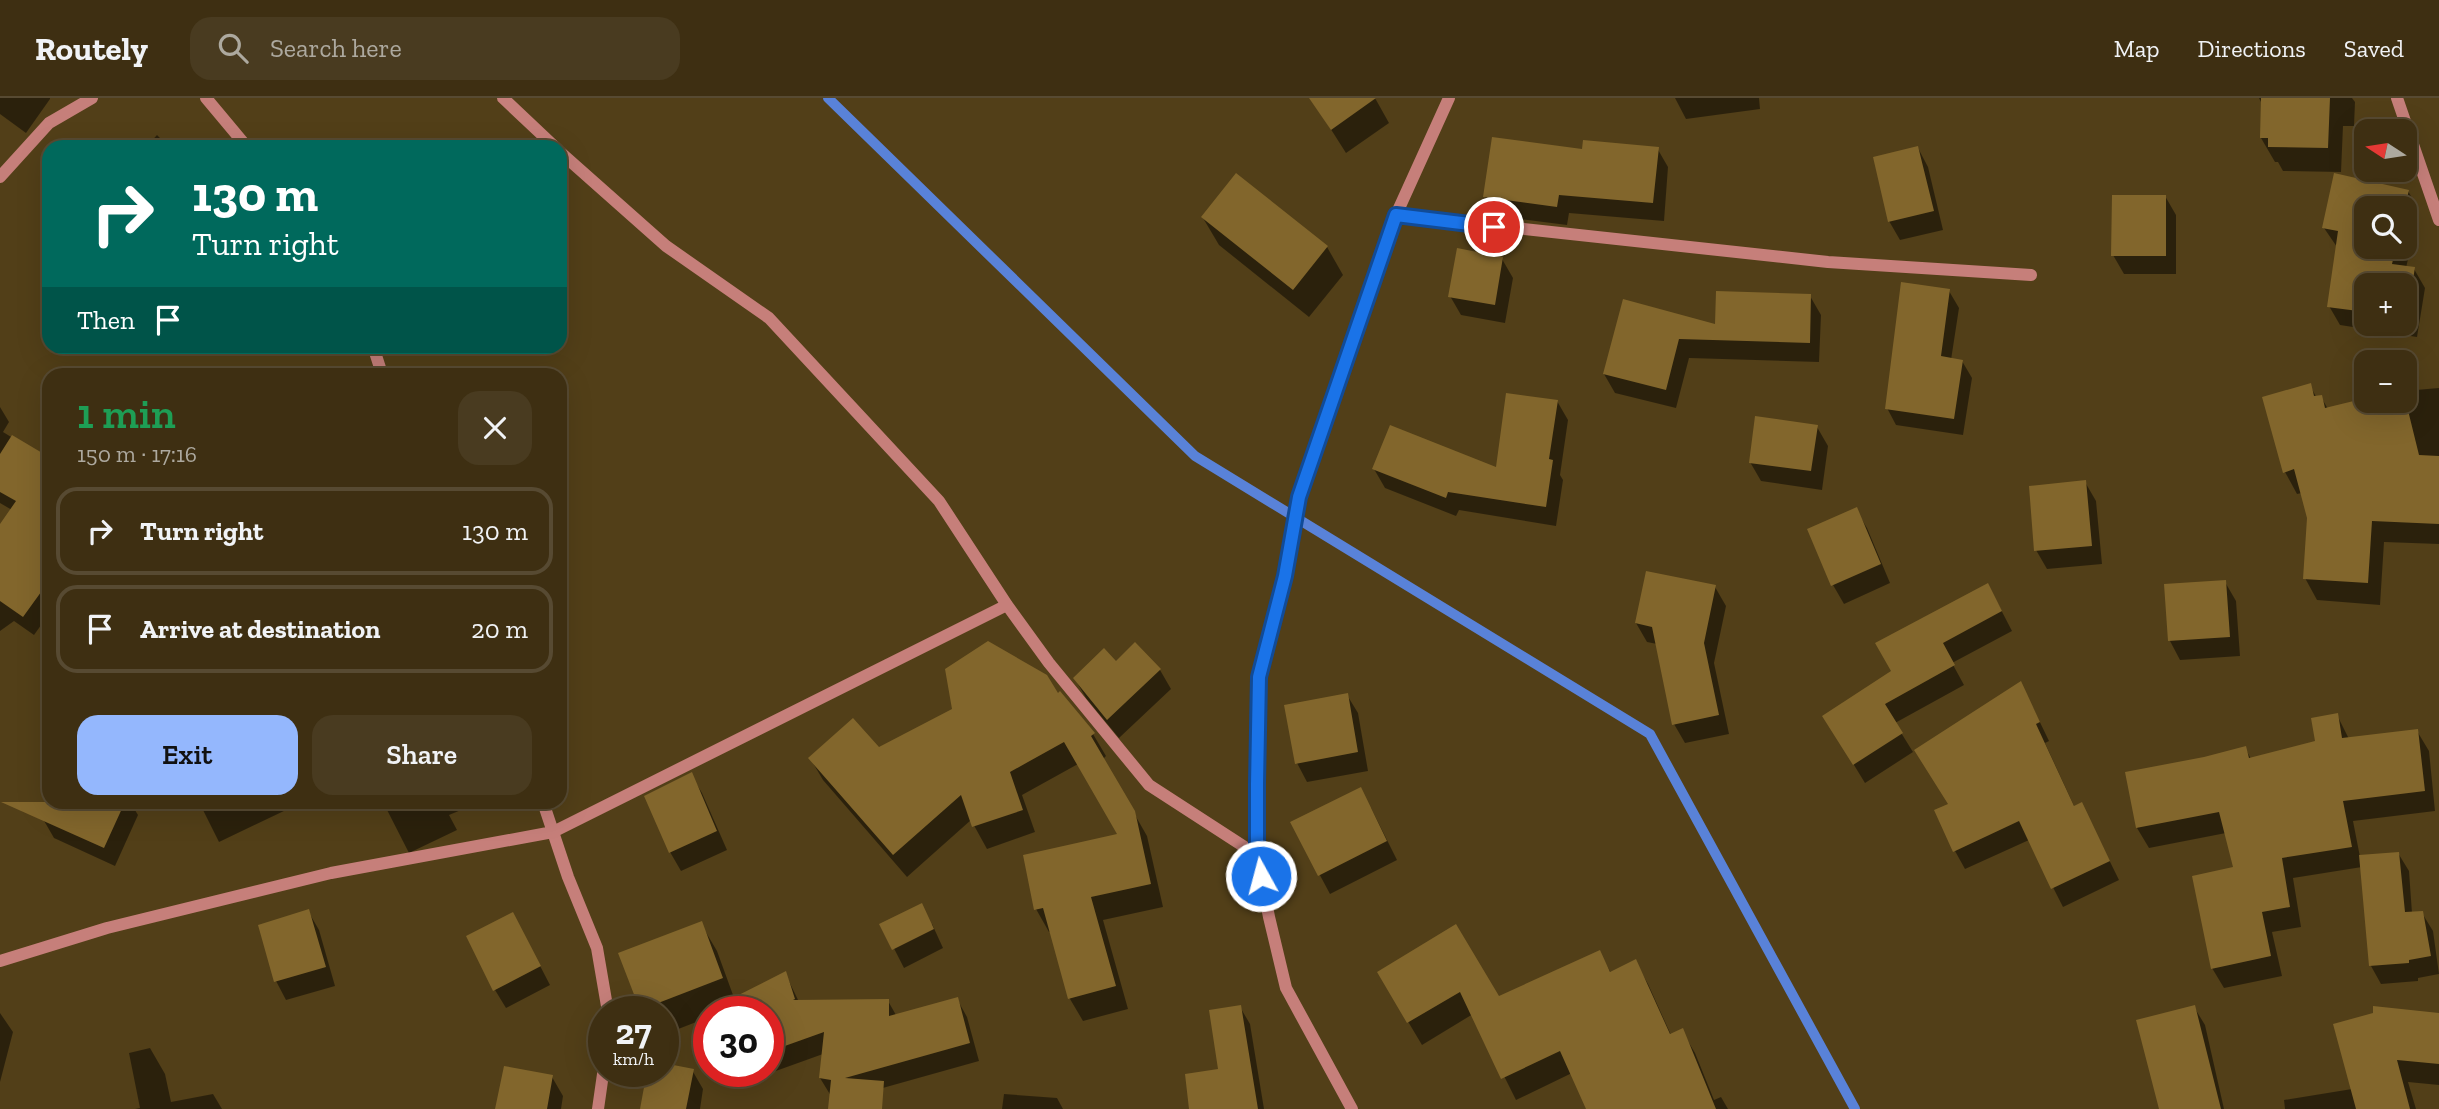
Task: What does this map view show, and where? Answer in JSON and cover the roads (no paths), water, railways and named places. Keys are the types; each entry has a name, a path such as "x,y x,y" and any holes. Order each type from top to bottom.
{"street":[{"path":"0,177 49,123 92,98"},
{"path":"206,98 241,140"},
{"path":"503,98 548,140"},
{"path":"1352,1109 1286,988 1269,917 1257,855 1259,677 1285,576 1299,497 1396,215 1449,98"},
{"path":"2398,98 2439,220"},
{"path":"567,158 666,246 769,318 939,501 1007,605 1049,663 1149,785 1257,855"},
{"path":"1396,215 1467,225 1828,262 2031,275"},
{"path":"0,961 107,928 331,873 553,832 1007,605"},
{"path":"545,809 568,877 597,948 605,996"},
{"path":"598,1109 601,1087"}],"waterway":[{"path":"828,98 1195,456 1650,734 1855,1109"}]}
